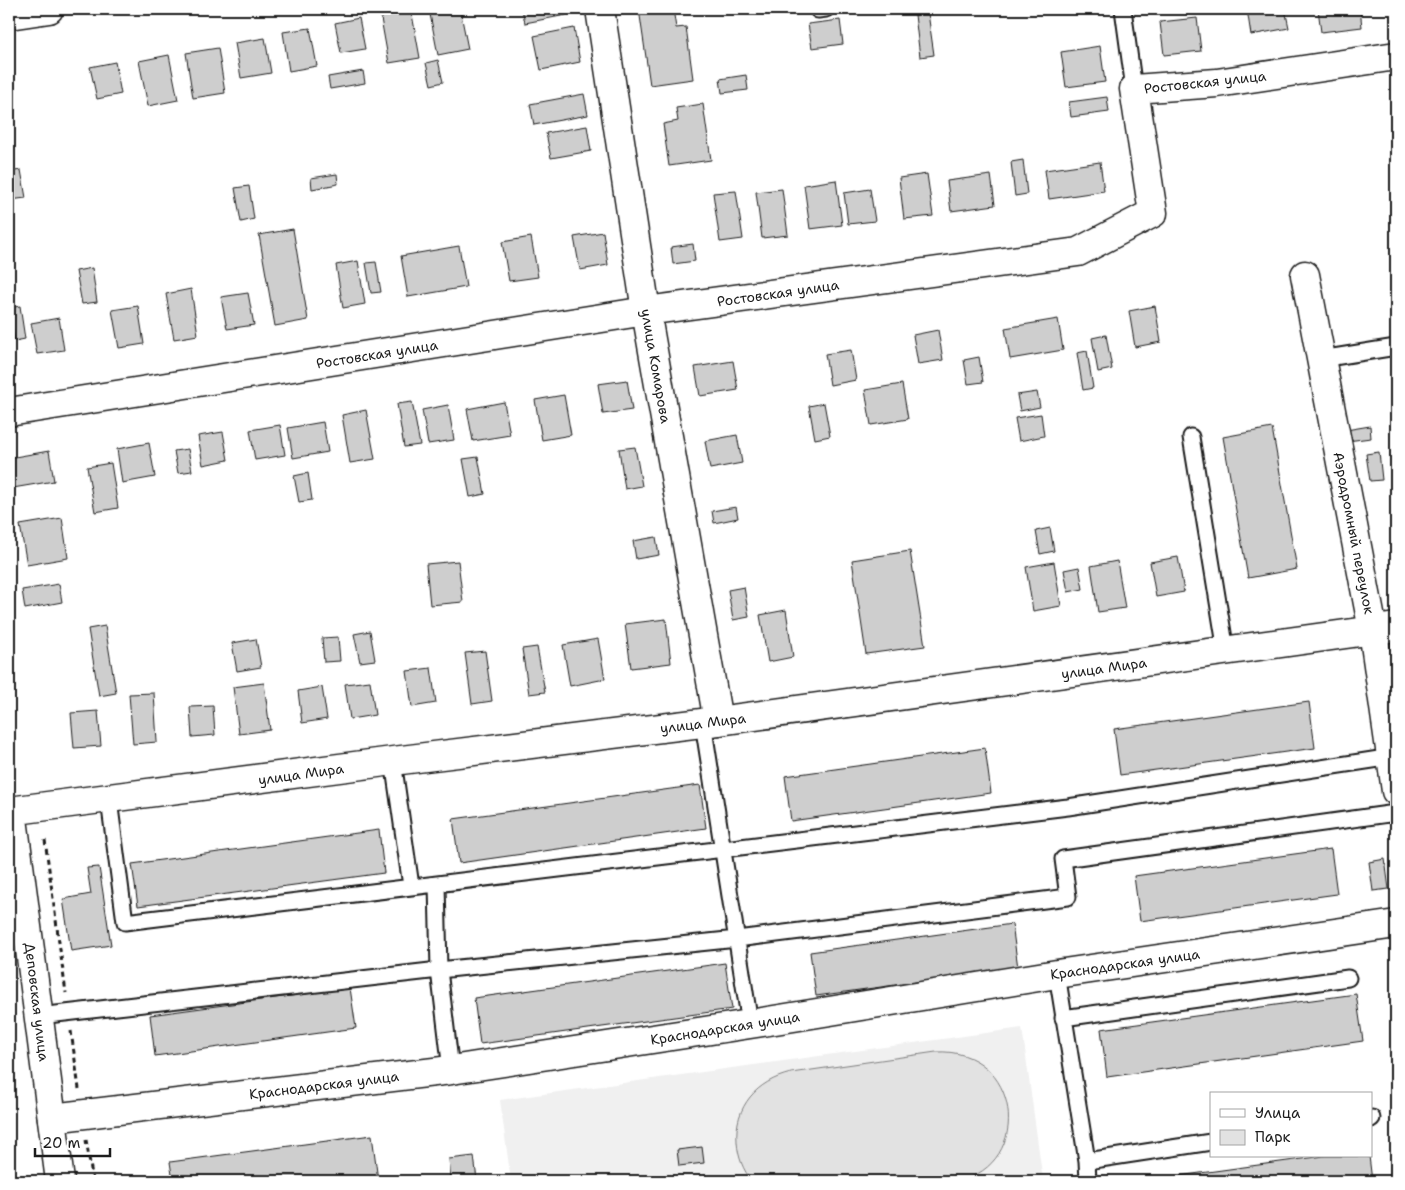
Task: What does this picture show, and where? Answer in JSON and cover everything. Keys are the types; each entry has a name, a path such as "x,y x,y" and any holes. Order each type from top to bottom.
{"street":[{"path":"9,15 49,9"},
{"name":"улица Комарова","path":"600,9 711,722"},
{"name":"Ростовская улица","path":"9,412 646,311 1078,252 1153,213 1134,89 1217,83 1396,56"},
{"name":"Аэродромный переулок","path":"1305,276 1321,359 1384,628 1396,791"},
{"name":"улица Мира","path":"10,805 108,800 393,761 711,722 1384,628"},
{"name":"Деповская улица","path":"10,805 60,1181"},
{"name":"Краснодарская улица","path":"52,1118 451,1070 1057,974 1396,924"}],"lane":[{"path":"1123,9 1134,89"},
{"path":"1321,359 1396,347"},
{"path":"1191,437 1226,651"},
{"path":"711,722 723,849 750,1024"},
{"path":"108,800 125,922 1068,807 1392,757"},
{"path":"393,761 411,886"},
{"path":"39,1016 439,970 737,940 1068,897 1063,859 1396,813"},
{"path":"437,884 439,970 451,1070"},
{"path":"1057,974 1088,1181"},
{"path":"1063,1018 1348,978"},
{"path":"1086,1161 1210,1142"}],"shaded area":[{"path":"1022,1028 1043,1181 511,1181 500,1100"}],"green space":[{"path":"936,1052 965,1055 986,1068 1001,1086 1008,1109 1007,1132 999,1153 983,1171 958,1181 752,1181 749,1177 738,1153 737,1129 739,1117 750,1097 768,1082 791,1073"}],"building":[{"path":"411,9 420,58 389,63 380,13"},
{"path":"429,9 460,9 468,49 438,55"},
{"path":"522,9 565,9 566,15 525,23"},
{"path":"639,9 673,9 676,28 686,27 693,79 650,85"},
{"path":"1247,9 1285,9 1289,28 1251,35"},
{"path":"1318,9 1360,9 1362,27 1321,32"},
{"path":"928,13 934,55 920,57 915,15"},
{"path":"359,18 365,49 341,53 335,23"},
{"path":"1197,18 1201,51 1164,55 1160,22"},
{"path":"840,20 843,44 812,48 808,24"},
{"path":"310,28 317,66 289,71 283,32"},
{"path":"574,28 580,62 541,70 534,36"},
{"path":"265,38 271,73 241,78 235,43"},
{"path":"1100,46 1105,82 1066,87 1061,52"},
{"path":"218,48 225,93 193,98 186,53"},
{"path":"169,55 178,100 148,106 139,61"},
{"path":"438,60 443,82 431,85 426,63"},
{"path":"115,62 121,94 97,99 90,67"},
{"path":"363,71 365,83 330,89 328,77"},
{"path":"746,75 748,90 722,93 720,79"},
{"path":"584,94 588,115 534,125 530,104"},
{"path":"1107,97 1109,112 1071,117 1069,102"},
{"path":"703,104 711,160 669,166 663,124 678,121 676,108"},
{"path":"587,126 591,151 551,158 546,133"},
{"path":"1023,160 1027,194 1015,196 1011,162"},
{"path":"1100,162 1104,191 1049,199 1045,170"},
{"path":"21,170 26,198 10,200 9,172"},
{"path":"337,174 338,184 312,189 311,178"},
{"path":"927,174 933,216 904,219 899,178"},
{"path":"991,175 995,205 951,211 947,181"},
{"path":"836,180 842,225 810,229 804,185"},
{"path":"249,186 254,219 241,222 235,188"},
{"path":"782,189 788,235 762,238 756,192"},
{"path":"870,189 875,221 848,224 844,193"},
{"path":"736,191 743,239 720,242 713,193"},
{"path":"293,229 308,320 275,326 259,235"},
{"path":"603,232 608,265 580,270 574,237"},
{"path":"531,237 538,277 509,281 502,242"},
{"path":"693,244 695,261 673,264 671,247"},
{"path":"459,246 466,287 408,297 401,256"},
{"path":"358,261 365,304 343,308 336,265"},
{"path":"376,262 381,292 371,293 366,263"},
{"path":"92,268 97,302 82,304 76,271"},
{"path":"191,289 198,335 174,339 166,294"},
{"path":"248,293 254,325 227,329 221,297"},
{"path":"20,306 25,339 15,341 9,308"},
{"path":"138,306 144,344 119,348 112,310"},
{"path":"1155,306 1161,342 1135,347 1129,311"},
{"path":"59,318 64,350 37,354 31,323"},
{"path":"1058,319 1063,350 1010,359 1005,328"},
{"path":"938,330 943,360 918,364 913,335"},
{"path":"1106,335 1112,369 1098,372 1092,338"},
{"path":"851,350 856,380 830,385 825,354"},
{"path":"1087,351 1093,388 1083,390 1077,353"},
{"path":"979,357 983,382 968,384 964,360"},
{"path":"733,361 738,390 700,396 695,367"},
{"path":"627,380 632,410 603,414 598,384"},
{"path":"902,384 908,419 871,425 865,390"},
{"path":"1037,392 1040,407 1020,411 1017,395"},
{"path":"564,395 571,435 542,440 535,400"},
{"path":"412,402 420,445 404,447 397,404"},
{"path":"504,402 510,435 473,441 467,409"},
{"path":"824,403 830,436 815,439 809,406"},
{"path":"448,405 454,440 428,444 422,410"},
{"path":"366,410 375,459 350,463 342,415"},
{"path":"1041,414 1044,436 1019,441 1015,418"},
{"path":"323,422 328,452 293,458 288,428"},
{"path":"280,425 285,455 255,460 250,430"},
{"path":"1370,426 1371,438 1347,441 1346,430"},
{"path":"1272,428 1297,569 1248,578 1223,437"},
{"path":"223,432 228,460 203,465 198,436"},
{"path":"737,435 742,463 710,469 705,441"},
{"path":"149,443 155,477 122,483 117,449"},
{"path":"635,447 642,486 625,489 619,449"},
{"path":"188,449 192,471 178,473 174,451"},
{"path":"49,451 54,481 13,488 9,458"},
{"path":"1379,452 1382,480 1370,481 1366,454"},
{"path":"478,457 485,494 470,497 463,459"},
{"path":"111,463 118,508 95,512 87,467"},
{"path":"308,473 312,500 299,502 294,476"},
{"path":"736,507 738,518 714,523 712,511"},
{"path":"62,518 68,558 27,565 20,525"},
{"path":"1050,528 1054,551 1040,554 1036,531"},
{"path":"656,537 659,555 636,559 633,541"},
{"path":"910,551 925,646 866,654 852,560"},
{"path":"1178,557 1184,592 1156,597 1150,562"},
{"path":"458,561 463,602 430,605 426,564"},
{"path":"1117,561 1125,608 1098,612 1091,566"},
{"path":"1054,562 1061,606 1033,611 1026,567"},
{"path":"1079,567 1083,589 1068,592 1064,570"},
{"path":"59,584 62,602 25,609 22,590"},
{"path":"744,587 749,617 733,620 728,590"},
{"path":"786,610 793,657 768,662 760,615"},
{"path":"666,619 671,663 631,668 625,624"},
{"path":"105,626 116,693 99,696 88,629"},
{"path":"370,631 375,660 360,662 354,634"},
{"path":"338,637 340,661 324,662 322,638"},
{"path":"256,639 261,667 237,671 232,643"},
{"path":"598,639 605,679 570,686 563,645"},
{"path":"537,647 545,692 529,694 522,649"},
{"path":"485,651 492,701 472,704 465,653"},
{"path":"431,668 436,703 412,707 407,671"},
{"path":"370,681 375,715 350,719 345,684"},
{"path":"264,683 270,730 239,734 233,687"},
{"path":"322,687 327,719 302,723 298,691"},
{"path":"154,693 157,742 133,744 129,694"},
{"path":"1309,702 1315,748 1120,775 1114,729"},
{"path":"213,706 215,735 192,737 190,707"},
{"path":"98,711 101,746 74,748 71,713"},
{"path":"985,748 991,793 791,821 785,776"},
{"path":"700,785 706,828 459,863 453,819"},
{"path":"379,830 384,873 138,906 132,864"},
{"path":"1331,849 1337,894 1140,921 1134,876"},
{"path":"1385,859 1389,889 1373,891 1369,862"},
{"path":"99,867 111,945 71,951 63,899 91,894 87,868"},
{"path":"1012,924 1018,968 816,996 810,952"},
{"path":"725,963 732,1009 480,1044 474,998"},
{"path":"350,988 356,1028 155,1056 150,1015"},
{"path":"1356,994 1363,1041 1107,1077 1101,1029"},
{"path":"372,1135 378,1180 173,1181 170,1162"},
{"path":"702,1147 704,1163 679,1166 677,1150"},
{"path":"474,1156 477,1180 451,1181 449,1159"},
{"path":"1309,1158 1369,1158 1372,1181 1142,1181"}]}
